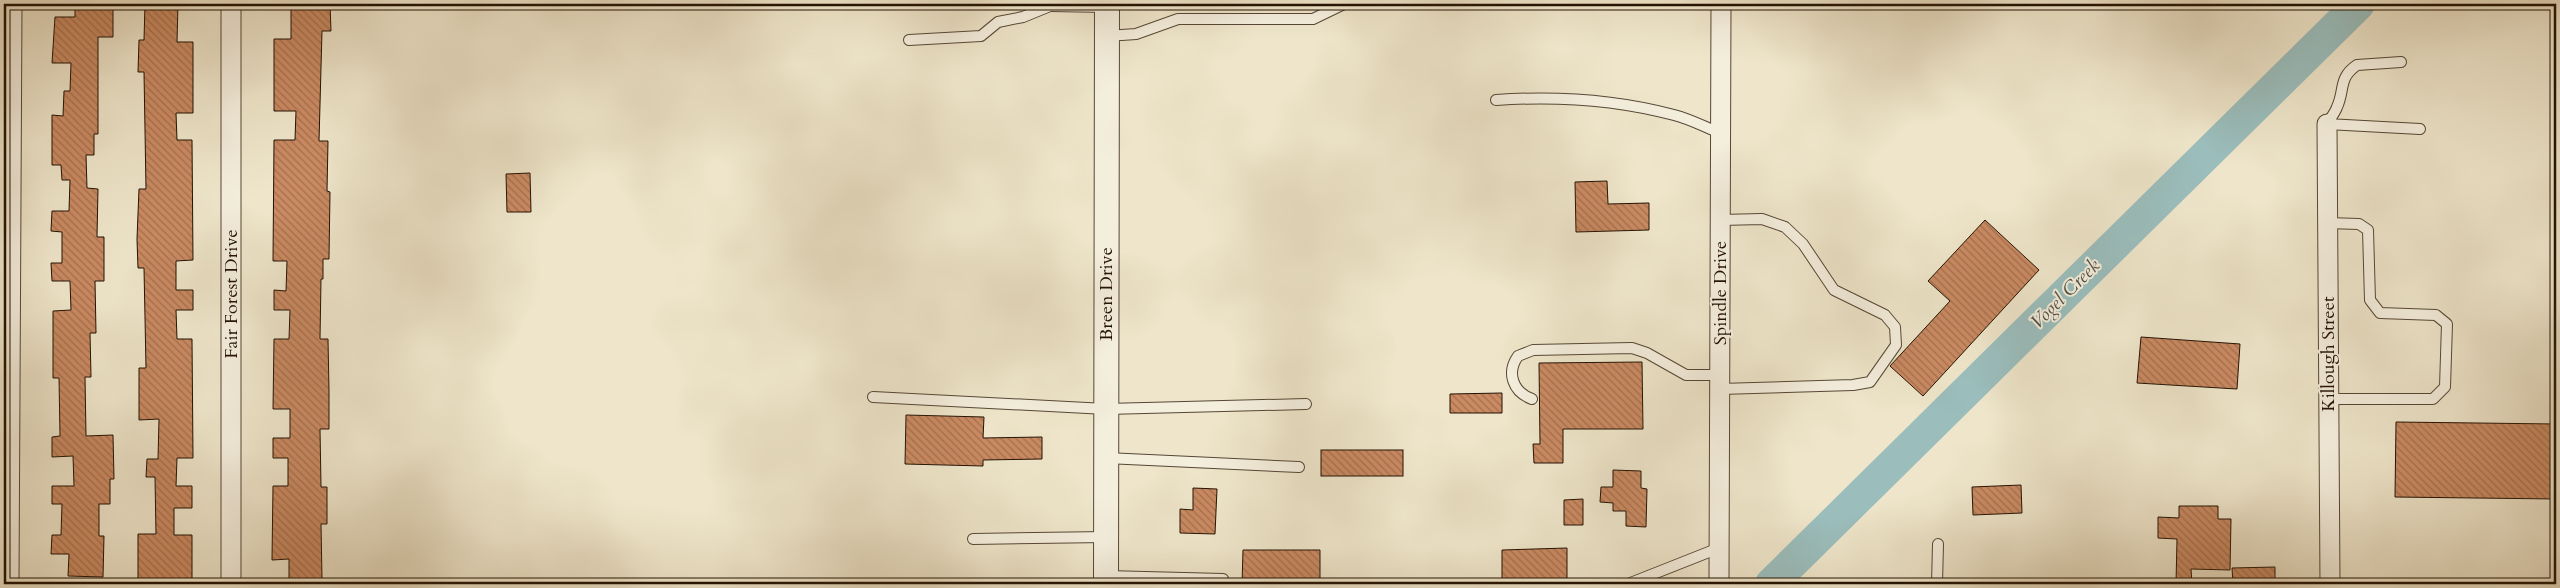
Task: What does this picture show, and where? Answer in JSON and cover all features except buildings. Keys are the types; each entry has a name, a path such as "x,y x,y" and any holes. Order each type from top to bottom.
{"street":[{"path":"9,584 12,4"},
{"name":"Fair Forest Drive","path":"231,4 231,584"},
{"name":"Spindle Drive","path":"1719,582 1721,4"},
{"name":"Breen Drive","path":"1106,580 1107,5"},
{"name":"Killough Street","path":"2327,124 2330,584"}],"lane":[{"path":"1107,36 1136,34 1178,19 1313,19 1344,4"},
{"path":"909,40 981,36 998,22 1023,17 1049,5 1107,5"},
{"path":"2401,62 2357,65 2352,69 2345,76 2338,106 2327,124 2420,129"},
{"path":"1496,100 1534,97 1608,104 1675,115 1720,133"},
{"path":"1532,399 1522,395 1513,381 1513,363 1520,350 1632,348 1647,352 1686,375 1720,382 1844,386 1870,382 1896,345 1895,327 1885,315 1834,290 1803,244 1785,228 1762,219 1720,220"},
{"path":"2328,223 2359,224 2368,230 2370,300 2380,313 2436,315 2447,324 2445,387 2433,399 2328,399"},
{"path":"873,397 1106,409 1306,404"},
{"path":"1106,458 1299,467"},
{"path":"973,539 1106,537"},
{"path":"1937,584 1938,544"},
{"path":"1628,584 1719,548"},
{"path":"1106,580 1223,579"}],"waterway":[{"name":"Vogel Creek","path":"1771,584 2359,4"}]}
